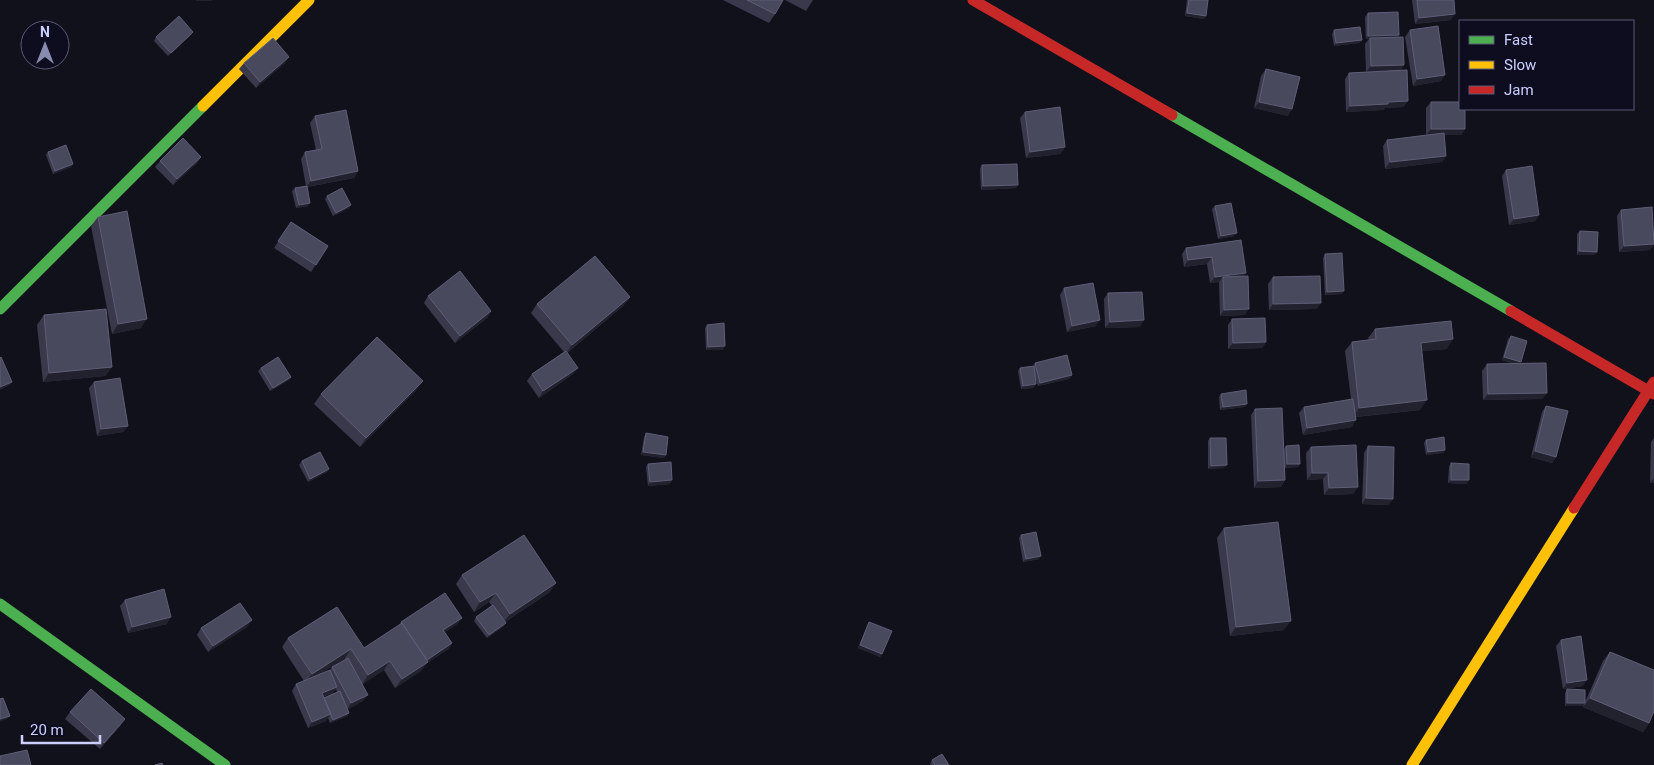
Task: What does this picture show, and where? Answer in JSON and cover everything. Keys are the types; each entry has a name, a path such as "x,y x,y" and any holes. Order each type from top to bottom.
{"street":[{"path":"0,309 309,0"},
{"path":"973,0 1652,389 1412,765"},
{"path":"0,604 225,765"}],"building":[{"path":"747,0 783,0 775,14"},
{"path":"1189,0 1208,0 1206,16 1187,13"},
{"path":"1417,0 1454,0 1455,14 1419,18"},
{"path":"1398,12 1399,35 1368,36 1368,13"},
{"path":"179,16 193,32 171,53 156,37"},
{"path":"1438,26 1445,75 1417,79 1410,30"},
{"path":"1360,27 1362,40 1336,43 1334,30"},
{"path":"1403,37 1404,65 1371,66 1370,38"},
{"path":"273,38 289,57 260,82 244,63"},
{"path":"1266,69 1300,77 1292,109 1259,102"},
{"path":"1407,70 1408,101 1350,106 1349,73"},
{"path":"1431,102 1459,102 1459,110 1465,110 1465,129 1431,129"},
{"path":"1060,107 1065,147 1030,152 1025,112"},
{"path":"346,110 358,171 311,181 305,152 322,149 315,116"},
{"path":"1444,133 1446,156 1390,162 1387,140"},
{"path":"183,138 201,157 177,179 160,161"},
{"path":"66,145 73,164 55,171 48,152"},
{"path":"1017,164 1018,185 983,186 982,165"},
{"path":"1532,166 1539,215 1514,219 1506,170"},
{"path":"307,186 310,203 299,205 295,188"},
{"path":"342,188 351,205 336,213 327,196"},
{"path":"1231,203 1237,233 1221,236 1215,206"},
{"path":"1652,207 1654,244 1624,246 1621,210"},
{"path":"127,211 147,319 118,324 98,217"},
{"path":"291,222 328,246 316,265 278,241"},
{"path":"1580,231 1598,232 1597,252 1579,251"},
{"path":"1241,240 1246,273 1215,277 1212,257 1188,260 1186,248"},
{"path":"1342,253 1344,291 1327,292 1325,254"},
{"path":"595,256 630,297 572,345 537,304"},
{"path":"460,271 491,311 460,336 428,296"},
{"path":"1248,276 1249,309 1224,310 1223,277"},
{"path":"1320,276 1321,303 1273,304 1273,277"},
{"path":"1093,283 1100,320 1072,326 1064,288"},
{"path":"1142,292 1144,320 1110,322 1108,293"},
{"path":"106,309 112,367 49,373 44,315"},
{"path":"1265,318 1266,342 1233,343 1232,319"},
{"path":"1451,321 1453,339 1421,343 1427,400 1359,408 1352,342 1376,339 1375,329"},
{"path":"724,323 725,346 708,347 707,325"},
{"path":"1511,336 1527,341 1521,362 1504,357"},
{"path":"377,337 423,381 366,438 321,394"},
{"path":"566,351 578,368 543,391 532,374"},
{"path":"1067,355 1072,375 1040,383 1035,363"},
{"path":"278,357 291,377 273,388 261,368"},
{"path":"0,358 12,382 0,387"},
{"path":"1546,363 1547,393 1488,394 1487,364"},
{"path":"1034,366 1036,384 1023,386 1020,368"},
{"path":"120,378 128,426 101,429 94,382"},
{"path":"1246,390 1247,404 1223,407 1221,394"},
{"path":"1353,399 1356,420 1307,428 1304,407"},
{"path":"1546,406 1568,411 1556,457 1535,451"},
{"path":"1282,408 1285,480 1258,481 1255,409"},
{"path":"646,433 668,437 666,455 643,452"},
{"path":"1444,437 1445,450 1428,452 1426,440"},
{"path":"1210,438 1226,438 1227,465 1211,466"},
{"path":"1299,445 1300,464 1287,464 1286,446"},
{"path":"1356,445 1358,487 1329,488 1328,473 1312,473 1311,447"},
{"path":"1368,446 1394,447 1393,499 1366,498"},
{"path":"320,452 329,469 310,479 302,461"},
{"path":"671,462 672,480 650,482 648,464"},
{"path":"1451,463 1469,464 1469,480 1451,480"},
{"path":"1278,522 1291,621 1236,627 1224,528"},
{"path":"1036,532 1041,556 1026,559 1021,535"},
{"path":"524,535 556,583 510,614 496,593 480,602 462,575"},
{"path":"164,589 171,617 132,627 125,600"},
{"path":"445,593 462,618 443,630 452,643 427,660 401,622"},
{"path":"240,603 252,620 213,646 201,628"},
{"path":"493,605 506,623 489,635 476,617"},
{"path":"337,607 364,648 402,623 428,662 402,679 390,661 368,675 351,649 312,674 288,638"},
{"path":"869,622 892,631 882,654 860,645"},
{"path":"1581,636 1587,680 1567,683 1561,640"},
{"path":"1610,652 1654,670 1654,711 1649,723 1590,698"},
{"path":"348,658 368,695 351,703 332,667"},
{"path":"330,670 337,687 322,693 331,714 312,722 296,684"},
{"path":"91,689 125,719 104,743 70,712"},
{"path":"1567,689 1585,690 1585,703 1567,703"},
{"path":"340,691 349,713 333,720 324,698"},
{"path":"3,698 10,716 0,719 0,699"},
{"path":"27,750 31,765 0,765 0,756"},
{"path":"942,754 949,765 935,765 932,760"}],"traffic: fast":[{"path":"0,309 203,106"},
{"path":"1172,115 1511,311"},
{"path":"0,604 225,765"}],"traffic: slow":[{"path":"203,106 309,0"},
{"path":"1412,765 1574,508"}],"traffic: jam":[{"path":"973,0 1172,115"},
{"path":"1511,311 1654,394"},
{"path":"1574,508 1654,382"}]}
